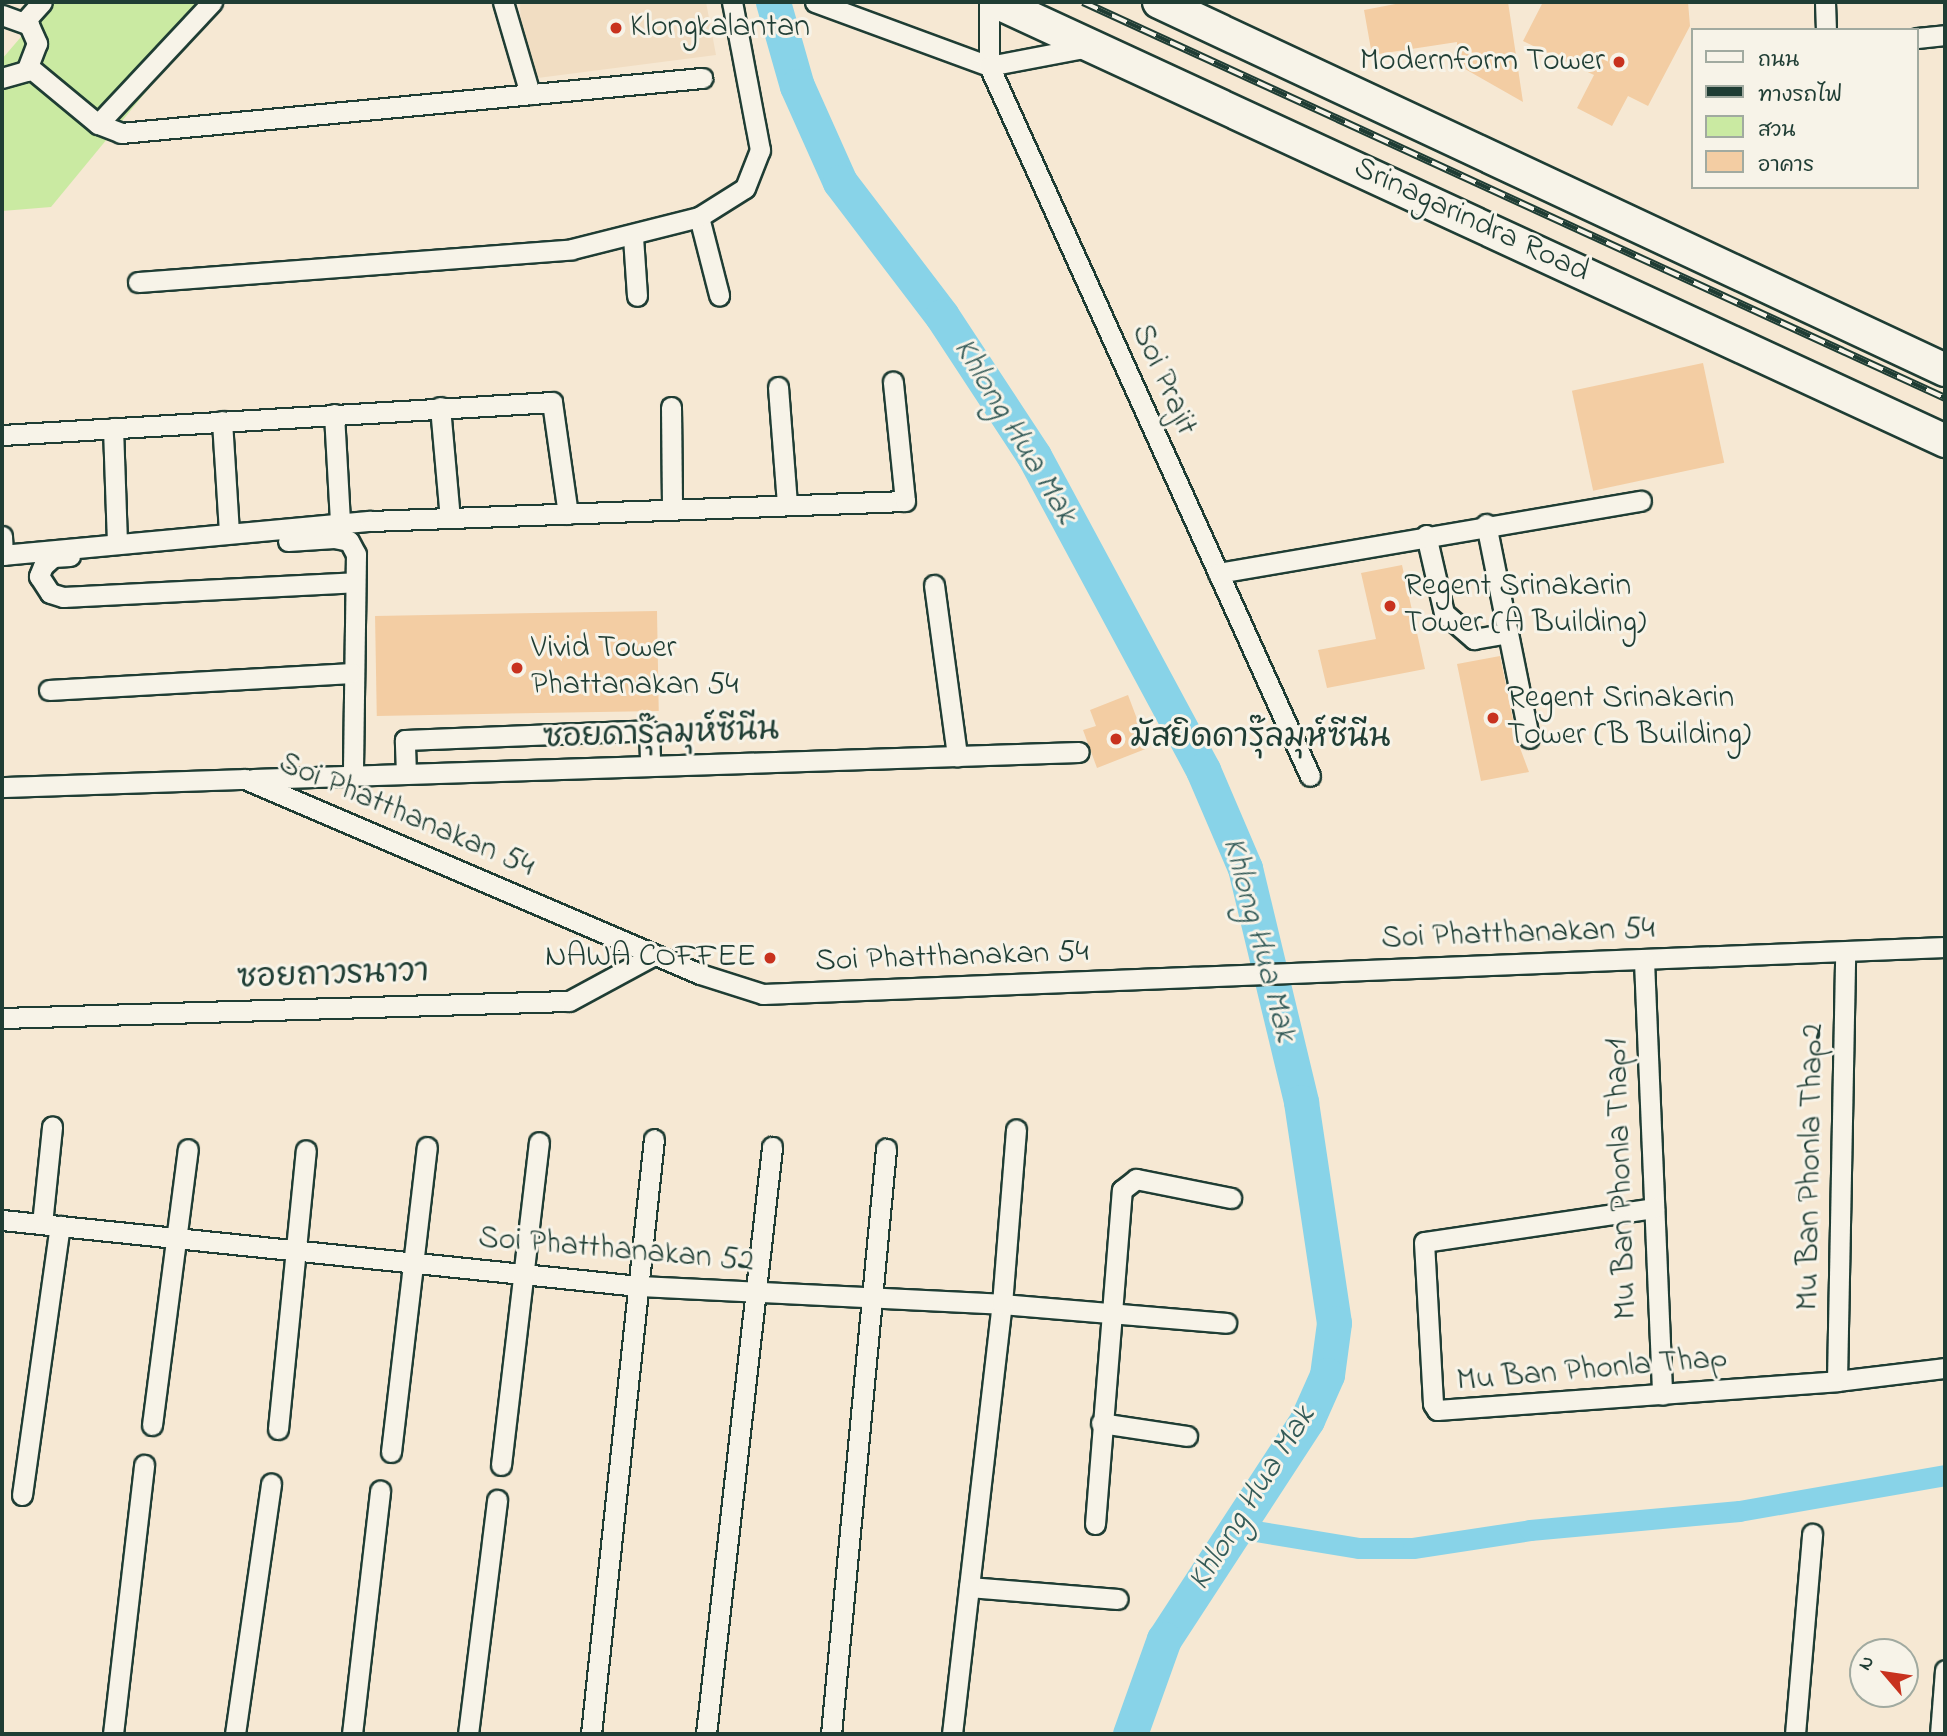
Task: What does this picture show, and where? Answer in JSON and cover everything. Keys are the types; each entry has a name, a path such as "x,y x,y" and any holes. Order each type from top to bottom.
{"main road":[{"name":"Srinagarindra Road","path":"996,2 1945,441"},
{"name":"Srinagarindra Road","path":"1159,2 1945,370"}],"street":[{"path":"25,22 42,2"},
{"path":"98,124 212,2"},
{"path":"503,2 530,94"},
{"path":"138,282 572,249 633,237 699,217 745,188 760,150 732,2"},
{"path":"815,2 989,66 1094,46"},
{"name":"Soi Prajit","path":"989,2 989,66 1310,776"},
{"path":"1825,2 1826,28"},
{"path":"2,15 25,22 37,43 29,67 17,76 2,78"},
{"path":"1919,38 1945,35"},
{"path":"29,67 98,124 121,133 702,78"},
{"path":"699,217 719,295"},
{"path":"633,237 636,296"},
{"path":"2,548 117,543 340,523 905,502 893,382"},
{"path":"778,387 787,505"},
{"path":"2,435 552,402 568,514"},
{"path":"440,407 450,518"},
{"path":"671,407 672,510"},
{"path":"334,414 340,523"},
{"path":"222,421 229,533"},
{"path":"113,428 117,543"},
{"path":"1218,573 1486,524 1641,501"},
{"path":"1486,524 1529,738"},
{"path":"1426,536 1444,613 1474,639 1507,633"},
{"path":"353,776 352,673 356,554 349,541 334,538 53,557 39,576 50,593 63,597 355,582"},
{"path":"934,585 957,756"},
{"path":"49,690 352,673"},
{"path":"405,774 405,740 649,730 650,766"},
{"name":"ซอยดารุ๊ลมุห์ซีนีน","path":"245,779 1079,752"},
{"name":"Soi Phatthanakan 54","path":"2,787 245,779 654,955 763,994 1254,978 1298,972 1644,961 1945,947"},
{"name":"Mu Ban Phonla Thap2","path":"1837,1381 1845,953"},
{"name":"ซอยถาวรนาวา","path":"2,1018 569,1001 654,955"},
{"name":"Mu Ban Phonla Thap1","path":"1644,961 1661,1395"},
{"path":"22,1495 51,1225 52,1127"},
{"path":"952,1734 1002,1304 1016,1130"},
{"path":"591,1734 654,1139"},
{"path":"501,1465 539,1142"},
{"path":"391,1452 427,1147"},
{"path":"706,1734 772,1147"},
{"path":"152,1425 188,1149"},
{"path":"831,1734 874,1301 886,1149"},
{"path":"278,1429 306,1150"},
{"path":"1095,1524 1101,1423 1122,1191 1127,1183 1136,1179 1231,1198"},
{"name":"Mu Ban Phonla Thap","path":"1654,1208 1431,1238 1422,1249 1433,1404 1437,1410 1837,1381 1945,1368"},
{"name":"Soi Phatthanakan 52","path":"2,1220 639,1286 874,1301 1002,1304 1226,1323"},
{"path":"1101,1423 1188,1436"},
{"path":"113,1734 144,1465"},
{"path":"235,1734 271,1484"},
{"path":"352,1734 380,1491"},
{"path":"468,1734 497,1500"},
{"path":"1795,1734 1812,1534"},
{"path":"969,1587 1118,1599"},
{"path":"1940,1734 1945,1670"}],"shaded area":[{"name":"Klongkalantan","path":"520,2 706,2 716,55 522,80"}],"green space":[{"path":"51,2 220,2 51,207 2,211 2,59"}],"building":[{"path":"1406,2 1508,2 1523,102 1458,65 1457,42 1372,55 1364,10"},
{"name":"Modernform Tower","path":"1543,2 1688,2 1690,26 1648,106 1628,96 1612,126 1577,108 1594,75 1523,41"},
{"path":"1703,363 1724,463 1593,491 1572,391"},
{"name":"Regent Srinakarin Tower (A Building)","path":"1402,565 1425,669 1327,688 1318,650 1376,639 1361,573"},
{"name":"Vivid Tower Phattanakan 54","path":"657,611 659,711 377,716 375,616"},
{"name":"Regent Srinakarin Tower (B Building)","path":"1500,656 1517,740 1529,772 1481,781 1457,664"},
{"name":"มัสยิดดารุ๊ลมุห์ซีนีน","path":"1128,695 1148,748 1097,768 1083,730 1096,726 1090,710"}],"waterway":[{"name":"Khlong Hua Mak","path":"773,2 797,86 840,182 942,316 1034,456 1203,770 1245,868 1301,1102 1334,1323 1327,1375 1307,1420 1164,1639 1130,1734"},
{"path":"1237,1528 1359,1548 1413,1548 1530,1530 1739,1511 1945,1475"}],"railway":[{"path":"1083,2 1945,398"}],"place":[{"name":"Klongkalantan","path":"616,28"},
{"name":"Modernform Tower","path":"1619,62"},
{"name":"Regent Srinakarin Tower (A Building)","path":"1390,606"},
{"name":"Vivid Tower Phattanakan 54","path":"517,668"},
{"name":"Regent Srinakarin Tower (B Building)","path":"1493,718"},
{"name":"มัสยิดดารุ๊ลมุห์ซีนีน","path":"1116,739"},
{"name":"NAWA COFFEE","path":"770,958"}]}
